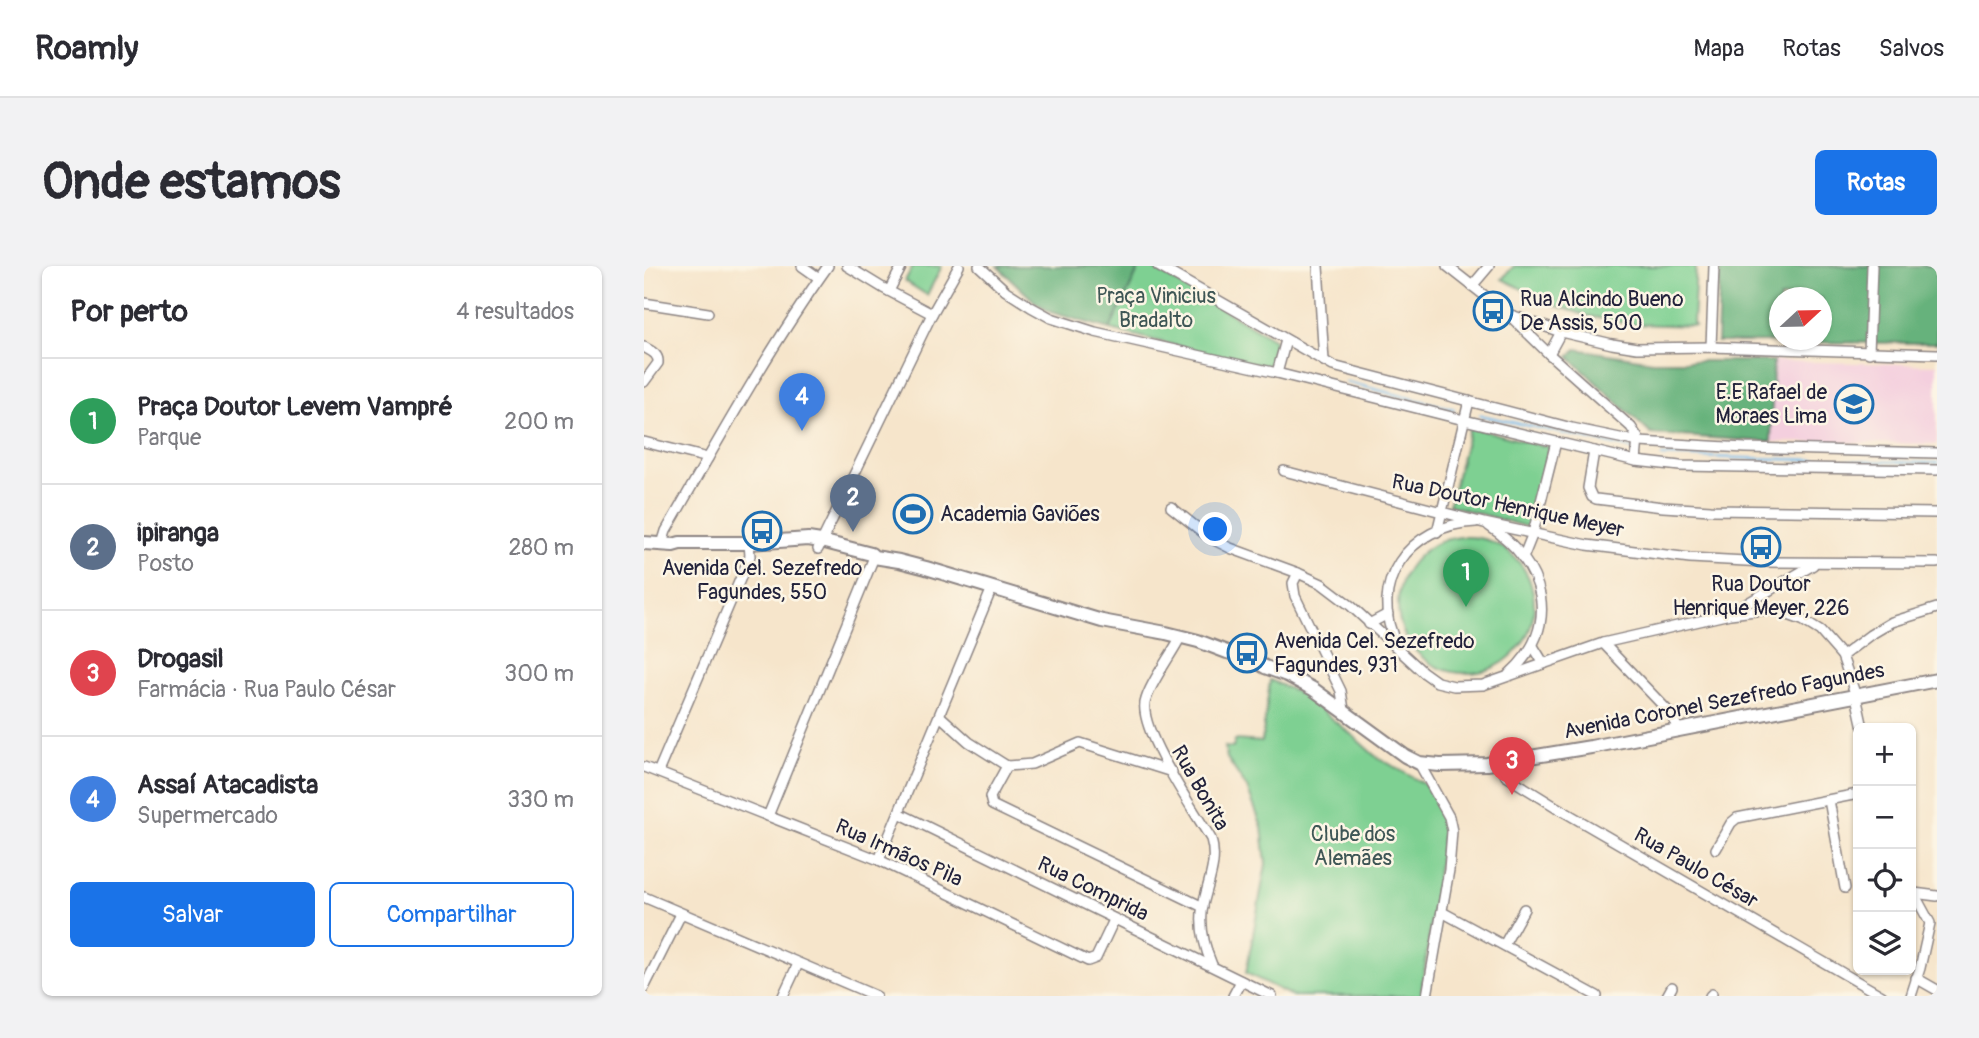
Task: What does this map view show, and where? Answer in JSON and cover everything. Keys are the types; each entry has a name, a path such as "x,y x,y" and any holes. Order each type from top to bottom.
{"main road":[{"path":"644,543 668,545 680,550 820,545 870,559 874,557 899,561 992,589"},
{"name":"Avenida Coronel Sezefredo Fagundes","path":"992,589 1180,640 1192,647 1247,656 1265,667 1287,674 1344,710 1384,742 1419,763 1473,766 1500,762 1679,731 1937,680"}],"street":[{"path":"802,266 819,278"},
{"path":"668,545 666,531 745,394 828,266"},
{"path":"847,266 932,314"},
{"path":"889,291 902,266"},
{"path":"820,545 932,314 959,266"},
{"path":"979,266 1006,291 1031,307 1051,318 1095,332 1465,418 1556,443 1679,467 1937,470"},
{"path":"1158,266 1334,366 1572,428 1639,444 1937,453"},
{"path":"1318,266 1324,361"},
{"path":"1447,266 1508,314 1631,426 1639,444 1637,459"},
{"path":"1472,286 1489,266"},
{"path":"1711,347 1714,266"},
{"path":"1868,353 1872,266"},
{"path":"644,303 708,313"},
{"path":"1508,314 1561,332 1637,348 1711,347 1937,354"},
{"path":"1549,354 1561,332"},
{"path":"1277,373 1286,340"},
{"path":"644,346 659,360 644,382"},
{"path":"1437,532 1469,402"},
{"path":"644,442 708,458"},
{"path":"1524,558 1556,443"},
{"path":"1594,451 1588,488 1596,499 1711,510 1937,513"},
{"name":"Rua Doutor Henrique Meyer","path":"1284,471 1484,523 1587,545 1690,558 1814,564 1937,564"},
{"path":"1171,507 1210,538 1298,573 1334,592 1437,682 1468,687 1483,685 1604,643 1730,614 1763,610 1780,612 1802,620 1820,631 1842,656 1862,723"},
{"path":"1401,651 1395,641 1388,614 1388,600 1390,581 1403,555 1412,546 1437,532 1461,524 1484,523 1524,558 1542,598 1540,624 1534,646 1526,658 1505,678"},
{"path":"658,772 750,556 750,547"},
{"path":"768,816 874,557"},
{"path":"1730,614 1814,564"},
{"path":"1298,573 1293,583 1295,596 1340,688 1344,710"},
{"path":"879,860 992,589"},
{"path":"1842,656 1892,622 1937,608"},
{"path":"1369,624 1388,614"},
{"name":"Rua Bonita","path":"1180,640 1152,686 1145,705 1146,723 1154,742 1211,839 1214,850 1213,869 1203,907 1202,925 1203,943 1212,965"},
{"path":"1604,643 1671,714 1679,731"},
{"path":"1534,646 1544,664"},
{"path":"940,716 969,742 1007,766 1032,764 1080,743 1171,772"},
{"name":"Rua Paulo César","path":"1500,762 1506,776 1556,807 1882,996"},
{"path":"1419,763 1449,817 1452,831 1449,870 1427,996"},
{"path":"1007,766 989,797 992,805 1203,907"},
{"name":"Rua Irmãos Pìla","path":"644,767 879,860 1088,961 1096,958 1114,920"},
{"path":"1716,849 1732,821 1737,818 1853,795"},
{"path":"1829,800 1845,888"},
{"name":"Rua Comprida","path":"899,813 1272,996"},
{"path":"1916,891 1937,896"},
{"path":"1912,996 1933,924 1916,896"},
{"path":"644,897 876,996"},
{"path":"1504,945 1524,909"},
{"path":"1442,912 1504,945 1579,992 1597,996"},
{"path":"644,988 681,914"},
{"path":"783,996 798,964"},
{"path":"1916,978 1937,990"},
{"path":"1233,996 1241,981"}],"shaded area":[{"name":"E.E Rafael de Moraes Lima","path":"1773,361 1937,365 1937,444 1771,442"}],"green space":[{"path":"913,266 942,266 927,295 905,281"},
{"path":"997,266 1140,266 1110,329 1050,312 1034,301"},
{"name":"Praça Vinicius Bradalto","path":"1140,266 1149,266 1273,339 1275,342 1269,365 1213,355 1110,329"},
{"path":"1514,266 1696,266 1695,326 1631,324 1588,316 1554,305 1502,279"},
{"path":"1720,266 1937,266 1937,343 1832,343 1832,287 1769,287 1769,342 1717,342"},
{"path":"1576,349 1652,361 1773,361 1771,442 1651,434 1569,357"},
{"path":"1470,427 1549,446 1531,528 1449,505"},
{"path":"1466,537 1492,542 1514,557 1529,579 1534,605 1529,631 1514,653 1492,668 1466,673 1440,668 1418,653 1403,631 1398,605 1403,579 1418,557 1440,542"},
{"name":"Clube dos Alemães","path":"1270,680 1301,694 1374,755 1424,784 1445,818 1421,996 1292,996 1246,973 1266,864 1262,827 1247,788 1227,758 1225,747 1233,748 1235,740 1262,742"}],"waterway":[{"path":"1346,382 1454,409"},
{"path":"1480,415 1633,449"},
{"path":"1662,456 1937,463"}],"place":[{"name":"Rua Alcindo Bueno De Assis, 500","path":"1493,311"},
{"name":"E.E Rafael de Moraes Lima","path":"1854,404"},
{"name":"Assaí Atacadista","path":"802,431"},
{"name":"Academia Gaviões","path":"913,514"},
{"name":"Avenida Cel. Sezefredo Fagundes, 550","path":"762,531"},
{"name":"ipiranga","path":"853,532"},
{"name":"Rua Doutor Henrique Meyer, 226","path":"1761,547"},
{"name":"Praça Doutor Levem Vampré","path":"1466,607"},
{"name":"Avenida Cel. Sezefredo Fagundes, 931","path":"1247,653"},
{"name":"Drogasil","path":"1512,795"}]}
